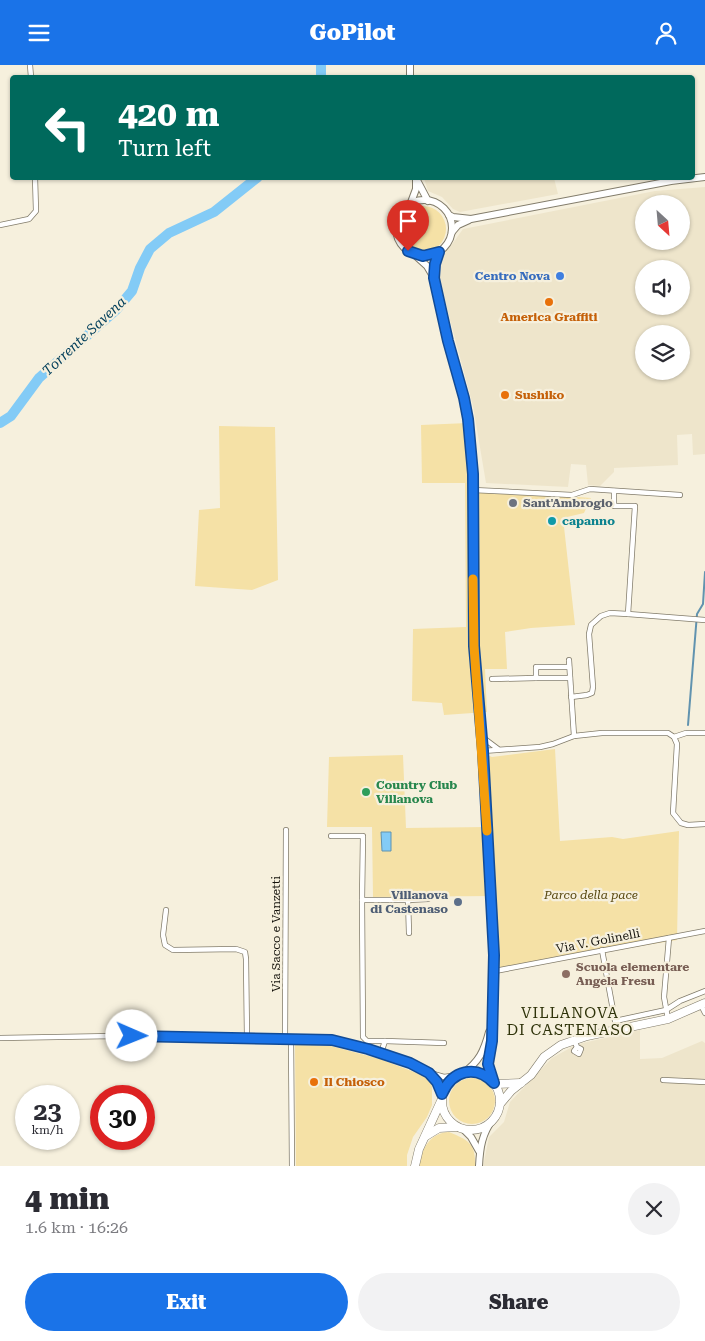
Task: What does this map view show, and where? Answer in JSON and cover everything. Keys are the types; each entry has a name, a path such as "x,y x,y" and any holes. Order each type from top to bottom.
{"main road":[{"path":"410,205 416,189 417,180"},
{"path":"418,180 428,201"},
{"path":"415,255 431,255 439,252 445,247 452,232 458,225 471,219 680,180"},
{"path":"471,219 453,217 440,206 428,201 416,202 399,216 396,231 402,246 427,266 434,278 466,412 473,474 474,629 483,751 495,971 492,1041 488,1064 500,1097 500,1103"},
{"path":"449,215 452,232"},
{"path":"434,278 435,264 439,252"},
{"path":"479,1166 479,1151 483,1135 500,1103 511,1091 523,1083 550,1051 561,1045 576,1043 668,1019 703,1004"},
{"path":"415,1166 419,1149 426,1136 445,1086 472,1067 481,1056 492,1021"},
{"path":"460,1074 476,1072 483,1074 494,1084 523,1083"},
{"path":"442,1097 446,1116 474,1141 479,1151"},
{"path":"426,1136 440,1128 476,1129 493,1119"}],"street":[{"path":"0,225 29,219 36,211 35,180"},
{"path":"472,490 572,495 590,489 680,495"},
{"path":"614,491 614,506 635,506 628,614"},
{"path":"571,697 592,693 589,634 591,625 601,616 610,613 700,619"},
{"path":"568,660 574,736"},
{"path":"536,678 536,667 569,667"},
{"path":"492,679 570,678"},
{"path":"483,751 540,747 574,736 602,733 668,733 674,737 677,744 673,807 676,818 681,823 688,825 705,824"},
{"path":"674,737 686,733 705,733"},
{"path":"482,737 499,749"},
{"name":"Via Sacco e Vanzetti","path":"286,830 288,1038 292,1166"},
{"path":"331,836 363,836 362,1037 364,1040 444,1043"},
{"path":"362,900 428,899"},
{"path":"408,900 409,933"},
{"path":"166,909 163,935 165,945 173,950 236,949 245,952 247,1038"},
{"name":"Via V. Golinelli","path":"495,971 705,931"},
{"path":"668,1019 664,997 669,938"},
{"path":"602,950 615,1021 666,1010 680,1001 705,991"},
{"path":"703,1004 705,1013"},
{"path":"0,1038 114,1036 332,1040 381,1053 402,1060 429,1073 444,1077 460,1074"},
{"path":"381,1053 385,1041"},
{"path":"429,1073 437,1082 442,1097"},
{"path":"663,1080 705,1082"}],"shaded area":[{"path":"425,180 554,180 558,194 460,212 453,209 442,197 428,191"},
{"path":"705,187 705,454 693,455 692,434 677,435 678,465 614,468 614,472 600,486 588,485 586,465 571,464 568,487 486,483 473,406 437,267 439,256 450,247 463,229 655,191"},
{"path":"640,1030 640,1059 662,1058 702,1041 705,1043 705,1166 483,1166 489,1137 504,1122 510,1102 552,1058 583,1043"}],"green space":[{"path":"423,206 436,210 442,216 446,229 442,242 436,248 423,252 410,248 404,242 400,229 404,216 410,210"},
{"path":"468,423 474,489 591,498 584,513 563,518 575,625 505,632 507,669 485,669 487,712 444,715 442,703 412,701 413,629 466,627 465,483 422,483 421,425"},
{"path":"219,426 275,427 278,580 252,590 195,586 199,510 220,508"},
{"name":"Parco della pace","path":"555,749 560,841 612,837 623,839 679,831 677,940 495,970 494,896 373,897 372,827 327,827 329,757 403,755 406,828 487,827 484,754 492,757"},
{"path":"295,1044 331,1046 380,1059 427,1077 432,1084 432,1105 427,1117 413,1137 407,1155 407,1166 296,1166"},
{"path":"467,1078 477,1078 491,1088 495,1101 491,1114 485,1120 477,1124 467,1124 453,1114 449,1106 449,1096 459,1082"},
{"path":"449,1132 470,1143 474,1152 475,1166 419,1166 422,1153 432,1138"}],"water":[{"path":"381,832 391,832 391,851 382,851"}],"waterway":[{"name":"Torrente Savena","path":"321,65 321,75"},
{"name":"Torrente Savena","path":"0,423 11,416 39,378 116,310 132,291 140,268 150,249 169,233 214,212 254,180"},
{"path":"688,725 697,614 703,604 705,572"}],"slow traffic":[{"path":"473,579 474,646 483,751 487,831"}],"place":[{"name":"Centro Nova","path":"560,276"},
{"name":"America Graffiti","path":"549,302"},
{"name":"Sushiko","path":"505,395"},
{"name":"Sant'Ambrogio","path":"513,503"},
{"name":"capanno","path":"552,521"},
{"name":"Country Club Villanova","path":"366,792"},
{"name":"Villanova di Castenaso","path":"458,902"},
{"name":"Scuola elementare Angela Fresu","path":"566,974"},
{"name":"Il Chiosco","path":"314,1082"}],"district":[{"name":"VILLANOVA DI CASTENASO","path":"570,1022"}],"route":[{"path":"132,1036 332,1040 368,1049 410,1063 429,1073 437,1082 442,1094 450,1080 463,1073 476,1072 483,1074 494,1083 488,1064 492,1041 492,995 495,971 483,751 474,646 472,562 473,474 468,419 434,278 436,258 439,252 423,256 415,255 408,251"}]}
